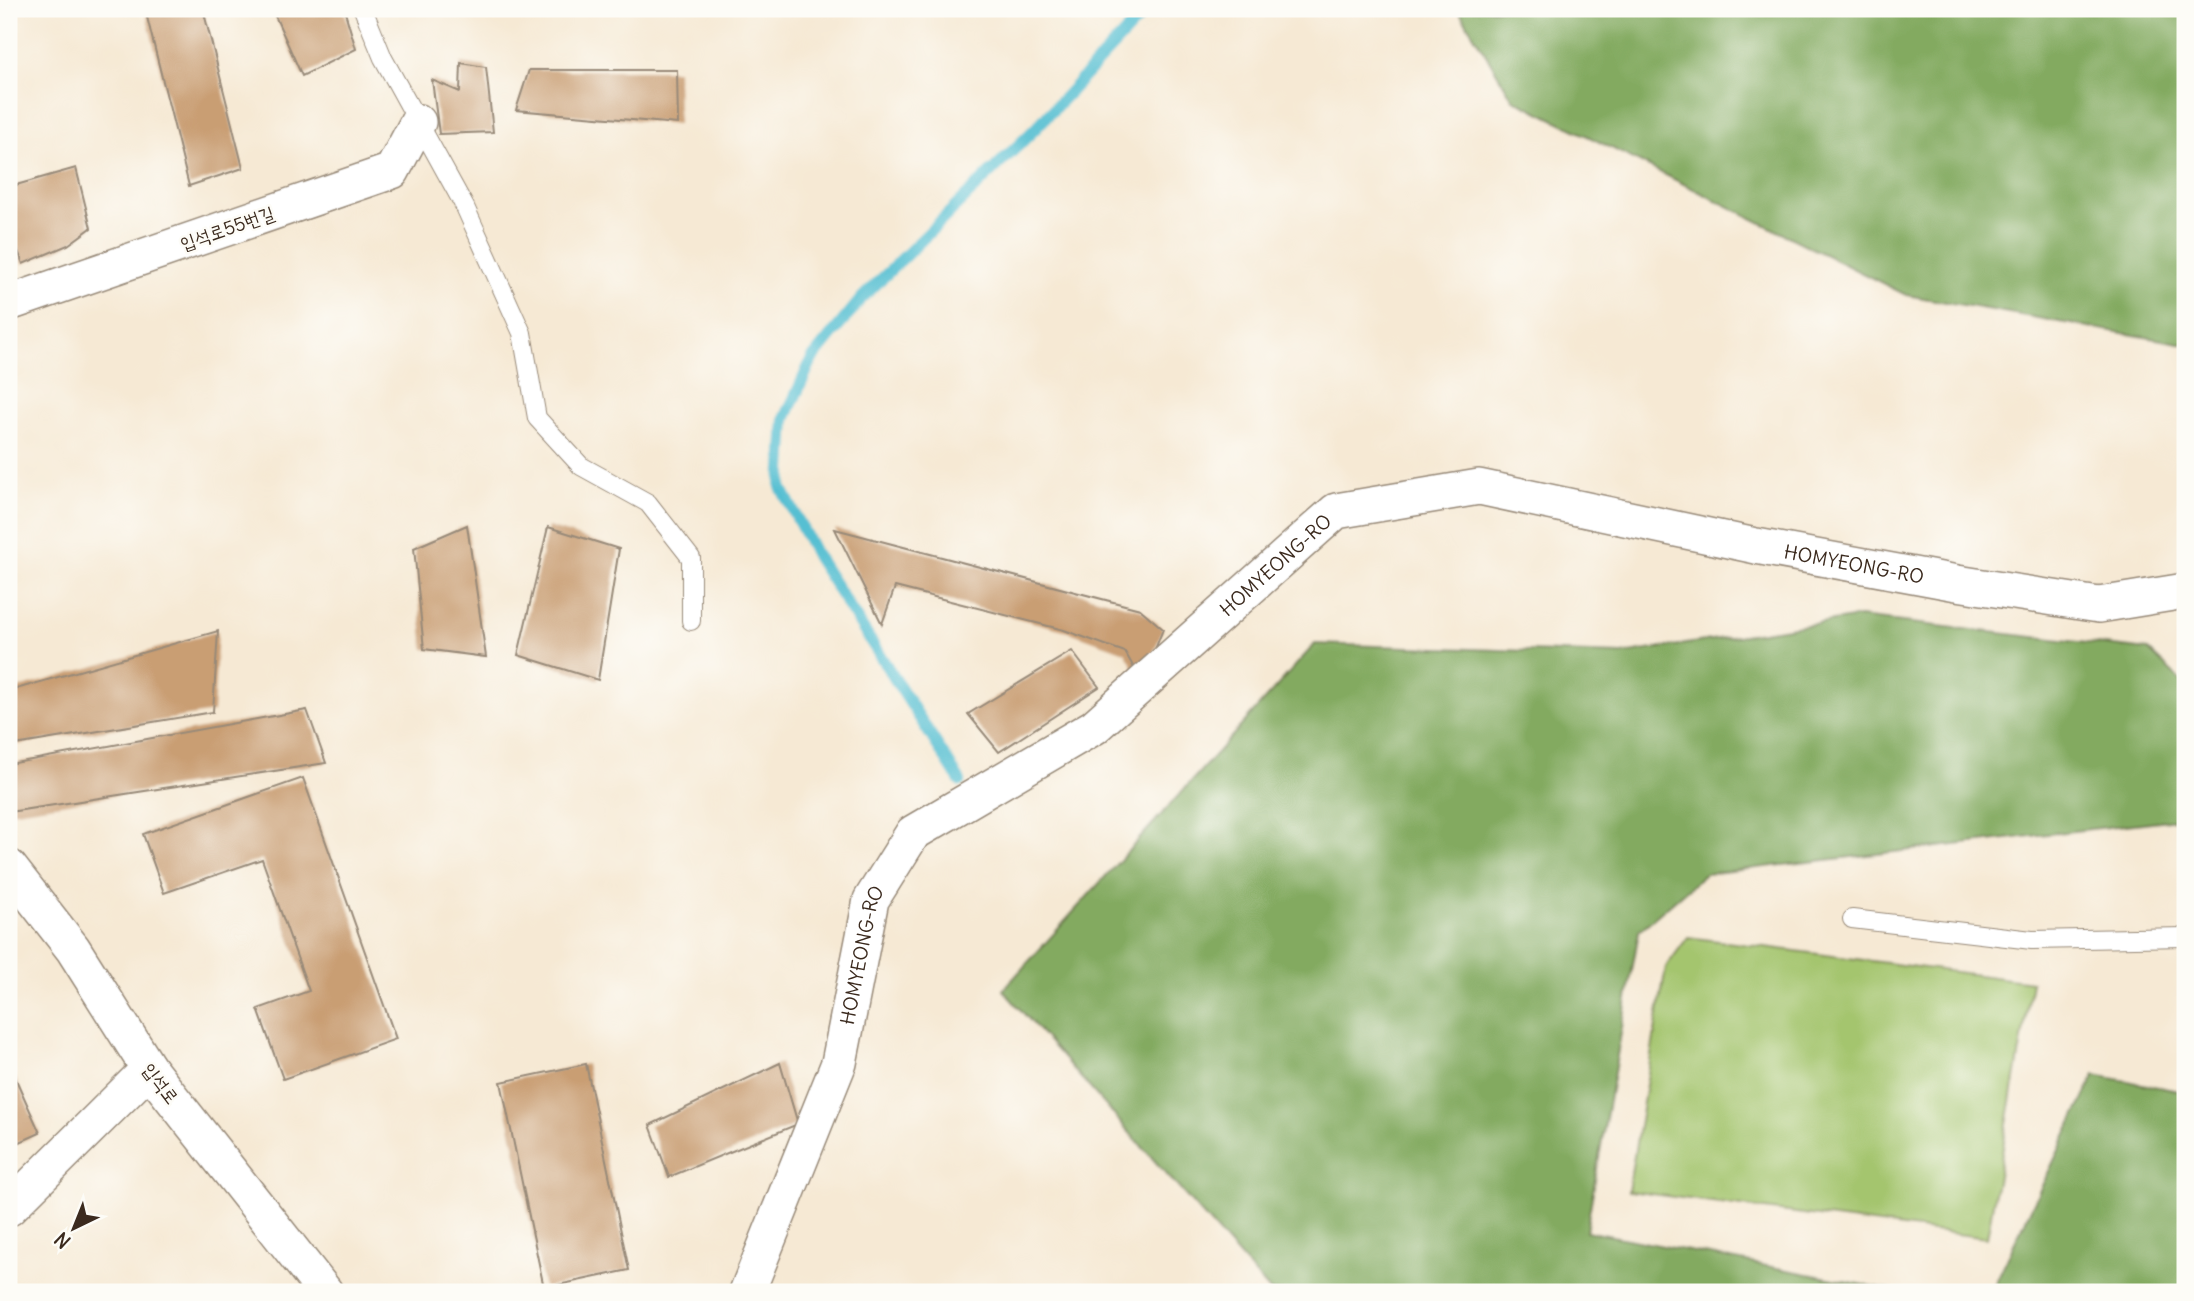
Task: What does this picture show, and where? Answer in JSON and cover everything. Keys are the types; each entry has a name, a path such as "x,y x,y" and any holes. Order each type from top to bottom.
{"street":[{"name":"입석로55번길","path":"9,303 392,172 418,122"},
{"name":"HOMYEONG-RO","path":"747,1292 839,1063 871,900 913,832 1094,727 1336,512 1479,487 1756,546 1957,583 2099,605 2185,591"},
{"name":"입석로","path":"9,867 73,949 149,1069 325,1292"},
{"path":"9,1208 149,1069"}],"lane":[{"path":"363,9 383,58 465,207 522,333 537,418 581,466 648,503 691,558 691,621"},
{"path":"1852,919 2032,940 2185,937"}],"green space":[{"path":"1458,9 2185,9 2185,344 1906,295 1513,99"},
{"path":"1859,617 2148,650 2185,685 2185,818 1705,874 1639,931 1586,1231 1901,1292 1271,1292 1003,990 1315,644 1622,654"},
{"path":"1688,937 2032,982 1987,1238 1628,1191 1666,967"},
{"path":"2095,1075 2185,1092 2185,1292 1991,1292"}],"building":[{"path":"145,9 203,9 243,168 189,186"},
{"path":"272,9 344,9 356,49 302,76"},
{"path":"461,63 486,67 493,132 439,134 432,80 460,92"},
{"path":"529,70 677,70 678,124 516,110"},
{"path":"76,168 91,228 68,245 23,264 9,226 9,187"},
{"path":"467,525 486,657 424,649 414,548"},
{"path":"548,527 619,549 598,680 518,655"},
{"path":"835,529 1140,609 1163,629 1142,682 1125,652 1064,630 895,587 882,624"},
{"path":"218,631 213,712 9,746 9,691"},
{"path":"1072,651 1099,687 999,752 968,714"},
{"path":"307,710 326,763 9,812 9,764"},
{"path":"303,778 396,1039 283,1079 258,1009 309,991 262,859 164,893 143,834"},
{"path":"780,1063 798,1124 669,1177 650,1125"},
{"path":"9,1064 40,1133 9,1147"},
{"path":"586,1064 629,1270 544,1288 501,1082"}],"waterway":[{"path":"960,781 817,557 781,487 785,419 812,359 862,298 1035,129 1145,9"}]}
